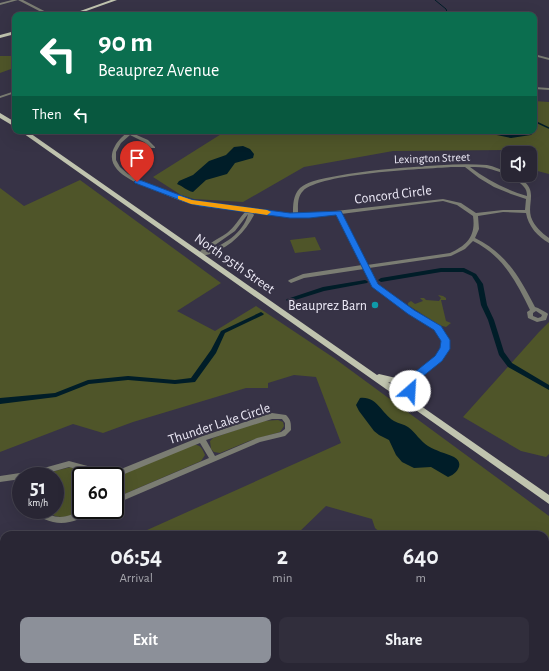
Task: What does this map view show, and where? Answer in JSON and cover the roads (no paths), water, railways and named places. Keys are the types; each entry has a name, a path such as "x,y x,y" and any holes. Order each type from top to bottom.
{"main road":[{"path":"80,12 115,0"},
{"path":"0,37 12,33"},
{"path":"0,115 12,123"},
{"name":"North 95th Street","path":"27,134 420,408 549,500"},
{"path":"372,375 396,381 413,378"},
{"path":"413,378 410,391 413,400 420,408"}],"street":[{"path":"0,4 16,0"},
{"path":"20,0 41,12"},
{"path":"537,56 549,59"},
{"path":"537,88 549,89"},
{"path":"0,97 12,93"},
{"name":"Concord Circle","path":"128,134 118,143 114,156 115,163 119,170 140,183 191,202 296,216 338,213 439,200 459,204 475,215"},
{"path":"134,134 146,141 152,147"},
{"name":"Lexington Street","path":"296,216 296,203 299,192 311,184 319,181 392,169 482,166 496,170 522,182 529,191 530,198"},
{"path":"467,167 478,175 512,192 530,198 528,212 533,225 549,241"},
{"path":"200,255 210,253 239,234 248,223 251,215 249,210"},
{"path":"291,281 303,276 450,254 467,245 472,239 477,228 475,215 503,211 528,212"},
{"path":"338,213 364,267 375,286 411,312 437,328 446,340 445,349 439,358 413,378"},
{"path":"472,239 490,248 510,268 533,310"},
{"name":"Thunder Lake Circle","path":"124,471 202,439 272,416 284,417 288,422 288,430 283,434 259,440 213,458 124,497"},
{"path":"202,439 213,458"},
{"name":"Thunder Lake Circle","path":"57,467 63,465 76,465 82,467"},
{"name":"Thunder Lake Circle","path":"0,479 12,478"},
{"path":"53,519 66,521 72,519"}],"water":[{"path":"492,134 532,134 531,135 511,138"},
{"path":"243,146 250,149 254,154 253,158 235,163 227,174 206,180 193,192 177,184 179,181 193,175 209,161 226,155 234,147"},
{"path":"360,398 366,398 375,402 390,418 408,427 428,446 457,459 459,465 457,471 448,477 431,467 414,468 402,462 396,455 389,440 374,431 359,411 356,405"}],"waterway":[{"path":"435,0 446,9 447,12"},
{"path":"537,122 549,128"},
{"path":"381,280 441,270 464,270 474,275 480,284 484,305 491,320 501,353 510,365 549,388"},
{"path":"289,300 323,289 365,282"},
{"path":"0,401 56,395 88,382 128,378 175,382 193,380 214,351 223,332 261,314"}],"place":[{"name":"Beauprez Barn","path":"375,305"}]}
